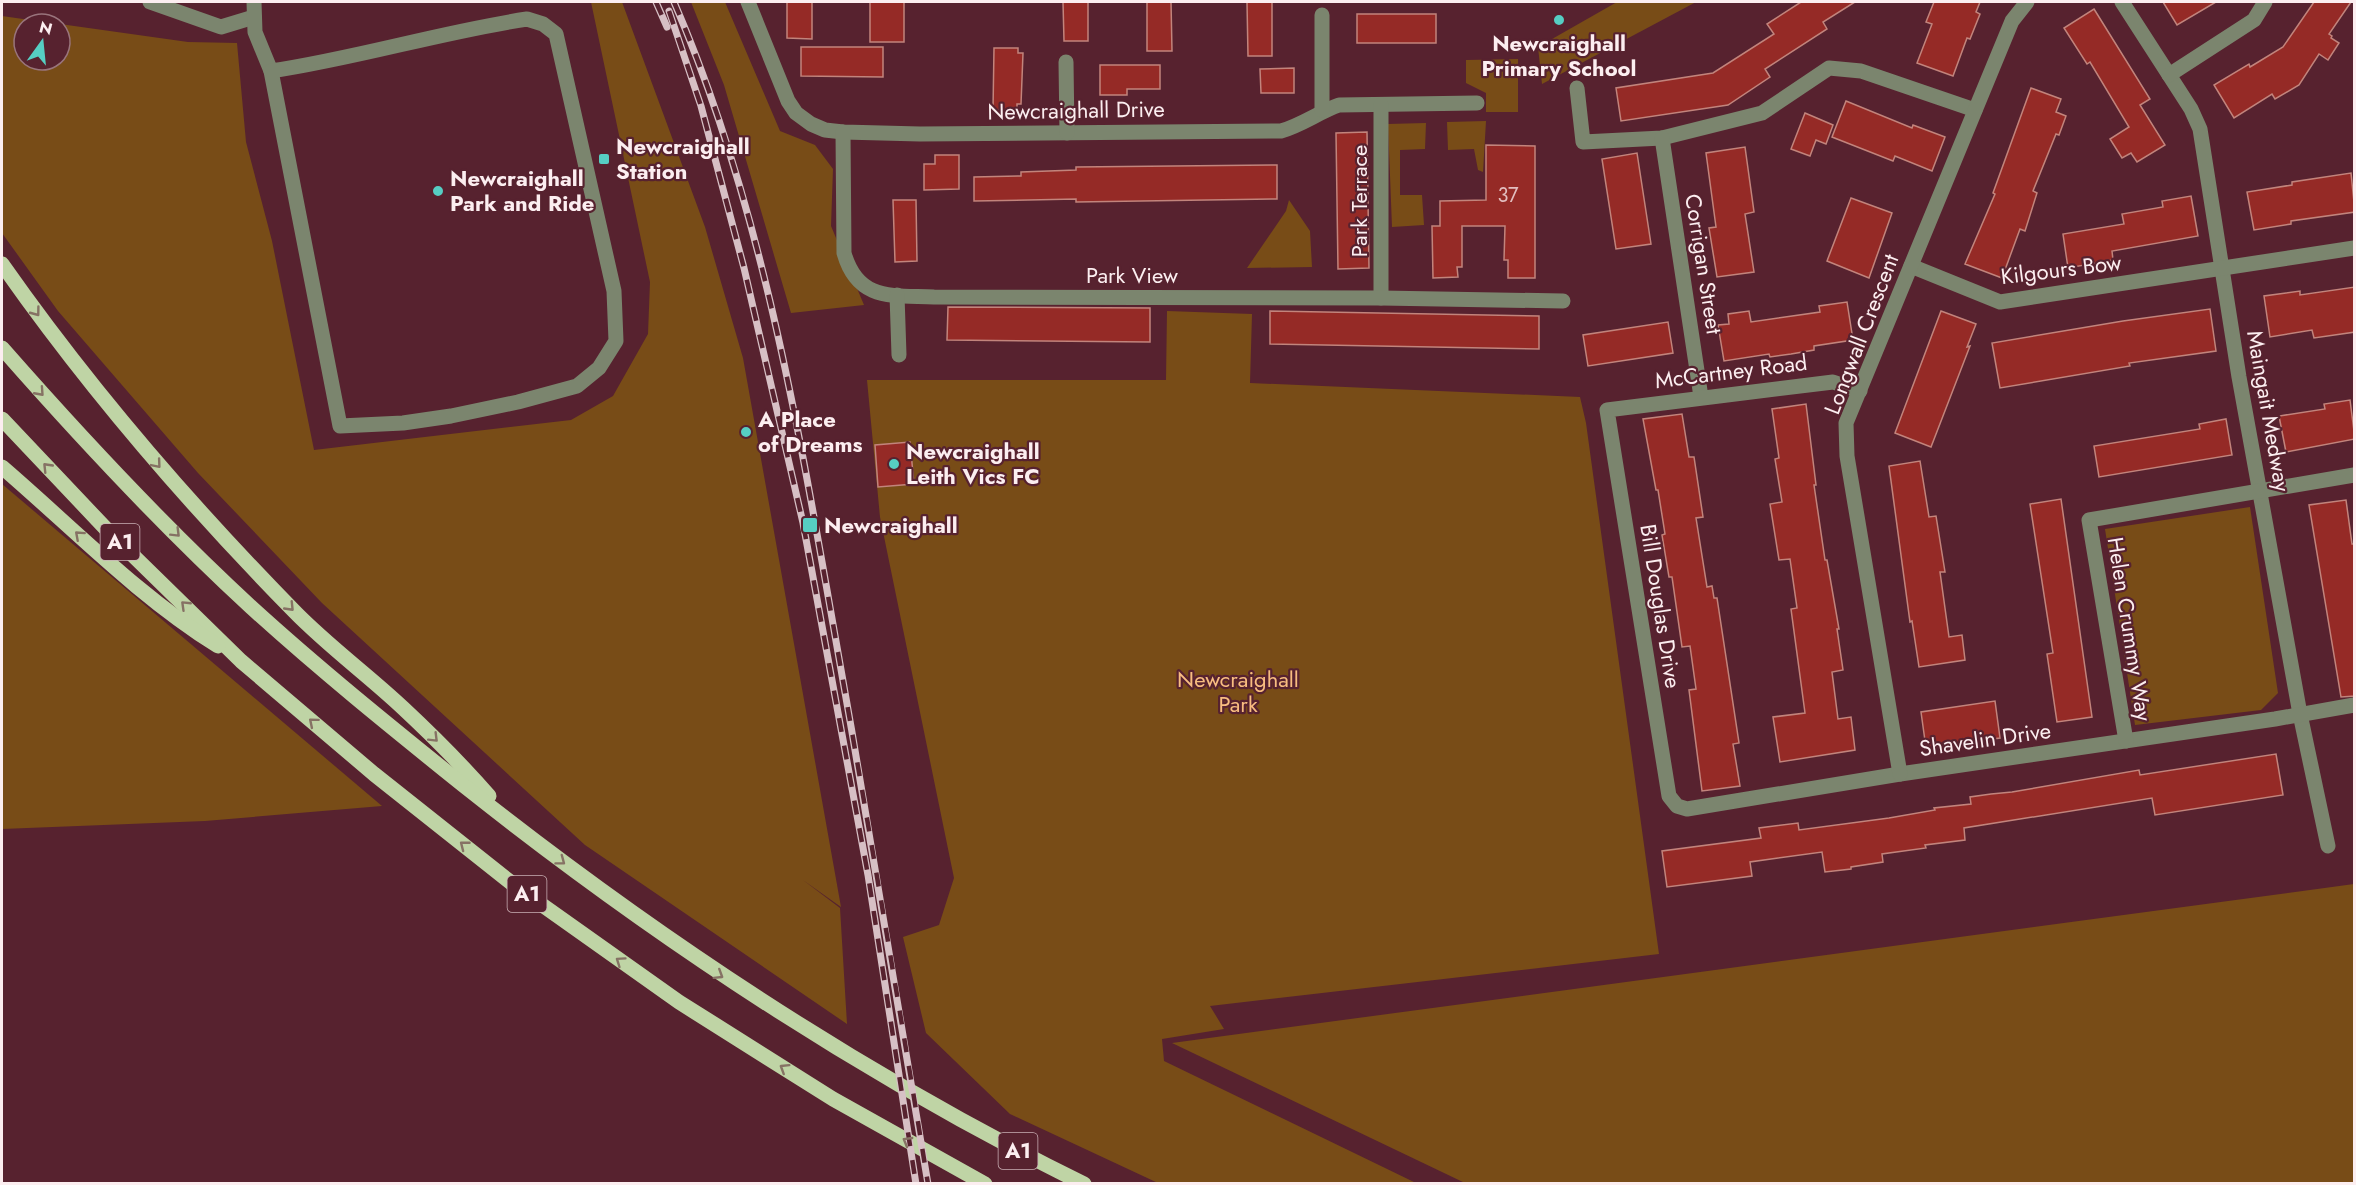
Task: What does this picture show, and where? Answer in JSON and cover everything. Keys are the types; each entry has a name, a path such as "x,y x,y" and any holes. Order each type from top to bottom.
{"main road":[{"path":"2,264 89,382 178,488 297,614 404,709 465,769 514,826"},
{"name":"A1","path":"2,348 136,494 250,605 333,679 514,826 618,905 710,969 953,1117 1084,1184"},
{"name":"A1","path":"2,419 108,531 241,661 374,774 523,891 679,1002 833,1099 985,1184"},
{"path":"2,466 135,586 186,626 241,661"}],"street":[{"path":"150,2 221,27 254,9 255,32 272,71 340,426 402,423 451,416 518,402 576,386 599,368 616,341 615,301 591,183 556,34 543,24 527,19 442,34 328,62 272,71"},
{"name":"Newcraighall Drive","path":"748,2 788,101 796,113 825,130 920,134 1281,130 1296,126 1322,110 1339,105 1477,103"},
{"name":"Longwall Crescent","path":"1900,774 1847,456 1846,423 2012,21 2027,2"},
{"name":"Maingait Medway","path":"2122,2 2169,75 2200,129 2222,270 2300,714 2328,846"},
{"path":"2169,75 2254,20 2265,2"},
{"path":"1322,15 1322,110"},
{"path":"1066,62 1067,133"},
{"path":"1577,88 1582,142 1662,138 1762,113 1829,68 1861,71 1975,110"},
{"name":"Park Terrace","path":"1381,105 1381,298"},
{"name":"Park View","path":"843,132 844,253 848,268 861,285 877,294 1563,301"},
{"name":"Corrigan Street","path":"1662,138 1701,397"},
{"name":"Kilgours Bow","path":"1911,266 2000,302 2355,248"},
{"path":"897,295 899,355"},
{"name":"McCartney Road","path":"1607,410 1833,382 1860,391"},
{"name":"Bill Douglas Drive","path":"1607,410 1669,796 1677,806"},
{"path":"2261,491 2355,475"},
{"name":"Helen Crummy Way","path":"2126,741 2089,520 2261,491"},
{"name":"Shavelin Drive","path":"1677,806 1687,809 1900,774 2355,705"}],"green space":[{"path":"591,2 622,2 705,227 743,358 841,907 803,880 840,908 847,1024 585,845 322,603 198,473 58,311 2,233 2,16 12,17 12,72 72,72 72,26 188,42 237,43 246,142 272,241 314,450 571,420 613,396 648,334 650,282"},
{"path":"691,2 725,2 780,131 815,145 833,169 831,226 864,305 791,313 724,85"},
{"path":"1617,2 1696,2 1542,84 1538,47"},
{"path":"1518,59 1518,112 1486,112 1486,93 1466,83 1466,60"},
{"path":"1486,121 1483,172 1478,170 1474,149 1448,150 1447,122"},
{"path":"1426,123 1425,149 1400,150 1400,195 1422,195 1424,225 1392,227 1388,124"},
{"path":"1289,200 1310,231 1312,267 1247,268 1286,211"},
{"name":"Newcraighall Park","path":"1167,311 1252,314 1250,383 1580,397 1586,423 1659,954 1210,1006 1224,1029 1162,1039 1164,1061 1416,1183 1158,1183 1010,1114 926,1033 903,937 939,925 954,878 880,517 867,380 1166,380"},
{"path":"2,484 382,806 205,821 2,829"},
{"path":"2250,507 2278,693 2261,710 2135,725 2105,529"},
{"path":"2354,884 2354,1183 1465,1183 1172,1043"}],"building":[{"path":"787,2 812,2 812,39 787,38"},
{"path":"870,2 904,2 904,42 870,42"},
{"path":"1063,2 1088,2 1088,41 1064,41"},
{"path":"1147,2 1171,2 1172,51 1147,51"},
{"path":"1247,2 1272,2 1272,56 1248,56"},
{"path":"1801,2 1855,2 1823,22 1827,29 1765,69 1770,77 1728,105 1621,121 1616,88 1713,73 1774,34 1767,24"},
{"path":"1934,2 1980,2 1976,12 1980,14 1970,39 1967,38 1953,76 1917,63 1932,24 1926,22"},
{"path":"2163,2 2216,2 2177,25"},
{"path":"2314,2 2351,2 2329,34 2339,43 2328,60 2319,54 2299,85 2275,99 2272,94 2234,118 2214,85 2283,47"},
{"path":"2094,9 2150,99 2140,105 2165,145 2137,162 2131,153 2122,158 2110,139 2129,127 2090,62 2087,64 2064,28"},
{"path":"1357,14 1436,14 1436,43 1357,43"},
{"path":"801,47 883,47 883,77 801,76"},
{"path":"994,48 1018,48 1018,53 1023,53 1021,104 1017,104 1017,110 993,110"},
{"path":"1100,65 1160,65 1160,89 1127,89 1127,95 1100,95"},
{"path":"1294,68 1294,93 1261,93 1260,69"},
{"path":"2031,88 2061,99 2056,112 2066,116 2059,135 2056,134 2033,191 2037,193 2025,231 2020,229 2002,278 1965,264 1995,194 1993,193"},
{"path":"1846,101 1912,128 1913,125 1945,137 1932,171 1895,156 1893,161 1832,137"},
{"path":"1805,113 1833,125 1826,144 1816,140 1810,156 1791,149"},
{"path":"1367,132 1369,268 1338,269 1336,133"},
{"path":"1486,145 1535,146 1535,278 1508,278 1508,260 1504,260 1505,226 1462,226 1462,267 1457,267 1458,277 1433,278 1432,226 1440,226 1440,201 1486,200"},
{"path":"1745,147 1754,212 1745,214 1754,272 1717,277 1709,228 1716,227 1706,153"},
{"path":"1637,153 1651,244 1616,249 1602,159"},
{"path":"935,155 959,155 959,189 924,190 924,164 935,164"},
{"path":"1277,165 1277,199 974,201 974,177 1021,176 1021,172 1076,170 1076,167"},
{"path":"2351,173 2355,212 2291,221 2291,224 2254,230 2247,192"},
{"path":"2191,196 2198,236 2112,251 2113,260 2068,268 2063,234 2124,224 2122,214 2163,207 2162,201"},
{"path":"1851,198 1892,213 1869,278 1827,261"},
{"path":"893,200 916,200 917,261 895,262"},
{"path":"2355,287 2355,332 2314,338 2312,330 2270,337 2264,296 2300,291 2300,295"},
{"path":"1847,302 1853,340 1814,346 1814,350 1791,354 1770,357 1769,354 1724,361 1718,325 1729,324 1728,314 1749,311 1751,322 1820,312 1819,306"},
{"path":"948,307 1150,308 1150,342 947,340"},
{"path":"2210,309 2216,351 2129,363 2130,366 2000,388 1992,343"},
{"path":"1270,311 1539,316 1539,349 1270,344"},
{"path":"1941,311 1976,324 1967,347 1970,346 1931,447 1895,433"},
{"path":"1668,322 1673,353 1588,366 1583,335"},
{"path":"2350,400 2355,439 2286,452 2279,416 2325,409 2324,404"},
{"path":"1806,404 1816,485 1814,485 1825,560 1827,560 1839,629 1837,629 1843,670 1832,672 1838,719 1851,717 1855,750 1780,762 1773,717 1805,713 1791,609 1797,608 1790,559 1779,560 1770,504 1782,502 1775,459 1779,458 1772,409"},
{"path":"1682,414 1689,457 1694,457 1703,517 1696,518 1707,587 1712,586 1714,598 1717,598 1739,743 1733,744 1740,786 1702,791 1689,690 1696,689 1690,646 1682,647 1672,577 1669,577 1662,535 1665,534 1658,490 1656,490 1643,419"},
{"path":"2226,419 2232,455 2099,477 2094,446 2200,429 2199,424"},
{"name":"Newcraighall Leith Vics FC","path":"910,442 914,484 878,487 875,445"},
{"path":"1920,461 1929,517 1936,516 1945,572 1940,572 1949,637 1962,635 1965,660 1919,667 1912,621 1910,622 1889,466"},
{"path":"2061,499 2092,717 2057,722 2047,654 2053,653 2030,504"},
{"path":"2346,500 2352,544 2355,544 2355,696 2341,697 2309,505"},
{"path":"1995,701 2000,738 1926,748 1921,712"},
{"path":"2276,754 2283,795 2155,815 2152,798 1964,828 1965,840 1882,854 1883,862 1851,867 1851,869 1825,872 1822,852 1750,862 1752,876 1667,887 1662,851 1761,838 1759,828 1798,823 1799,830 1889,818 1935,810 1934,808 1971,804 1970,797 2139,770 2140,775"}],"railway":[{"path":"656,2 667,27"},
{"path":"674,2 703,75 728,149 770,300 787,376 855,751 928,1184"},
{"path":"669,11 701,106 744,268 803,523 868,875 916,1184"}],"place":[{"name":"Newcraighall Primary School","path":"1559,20"},
{"name":"Newcraighall Station","path":"604,159"},
{"name":"Newcraighall Park and Ride","path":"438,191"},
{"name":"A Place of Dreams","path":"746,432"},
{"name":"Newcraighall Leith Vics FC","path":"894,464"},
{"name":"Newcraighall","path":"810,525"}]}
